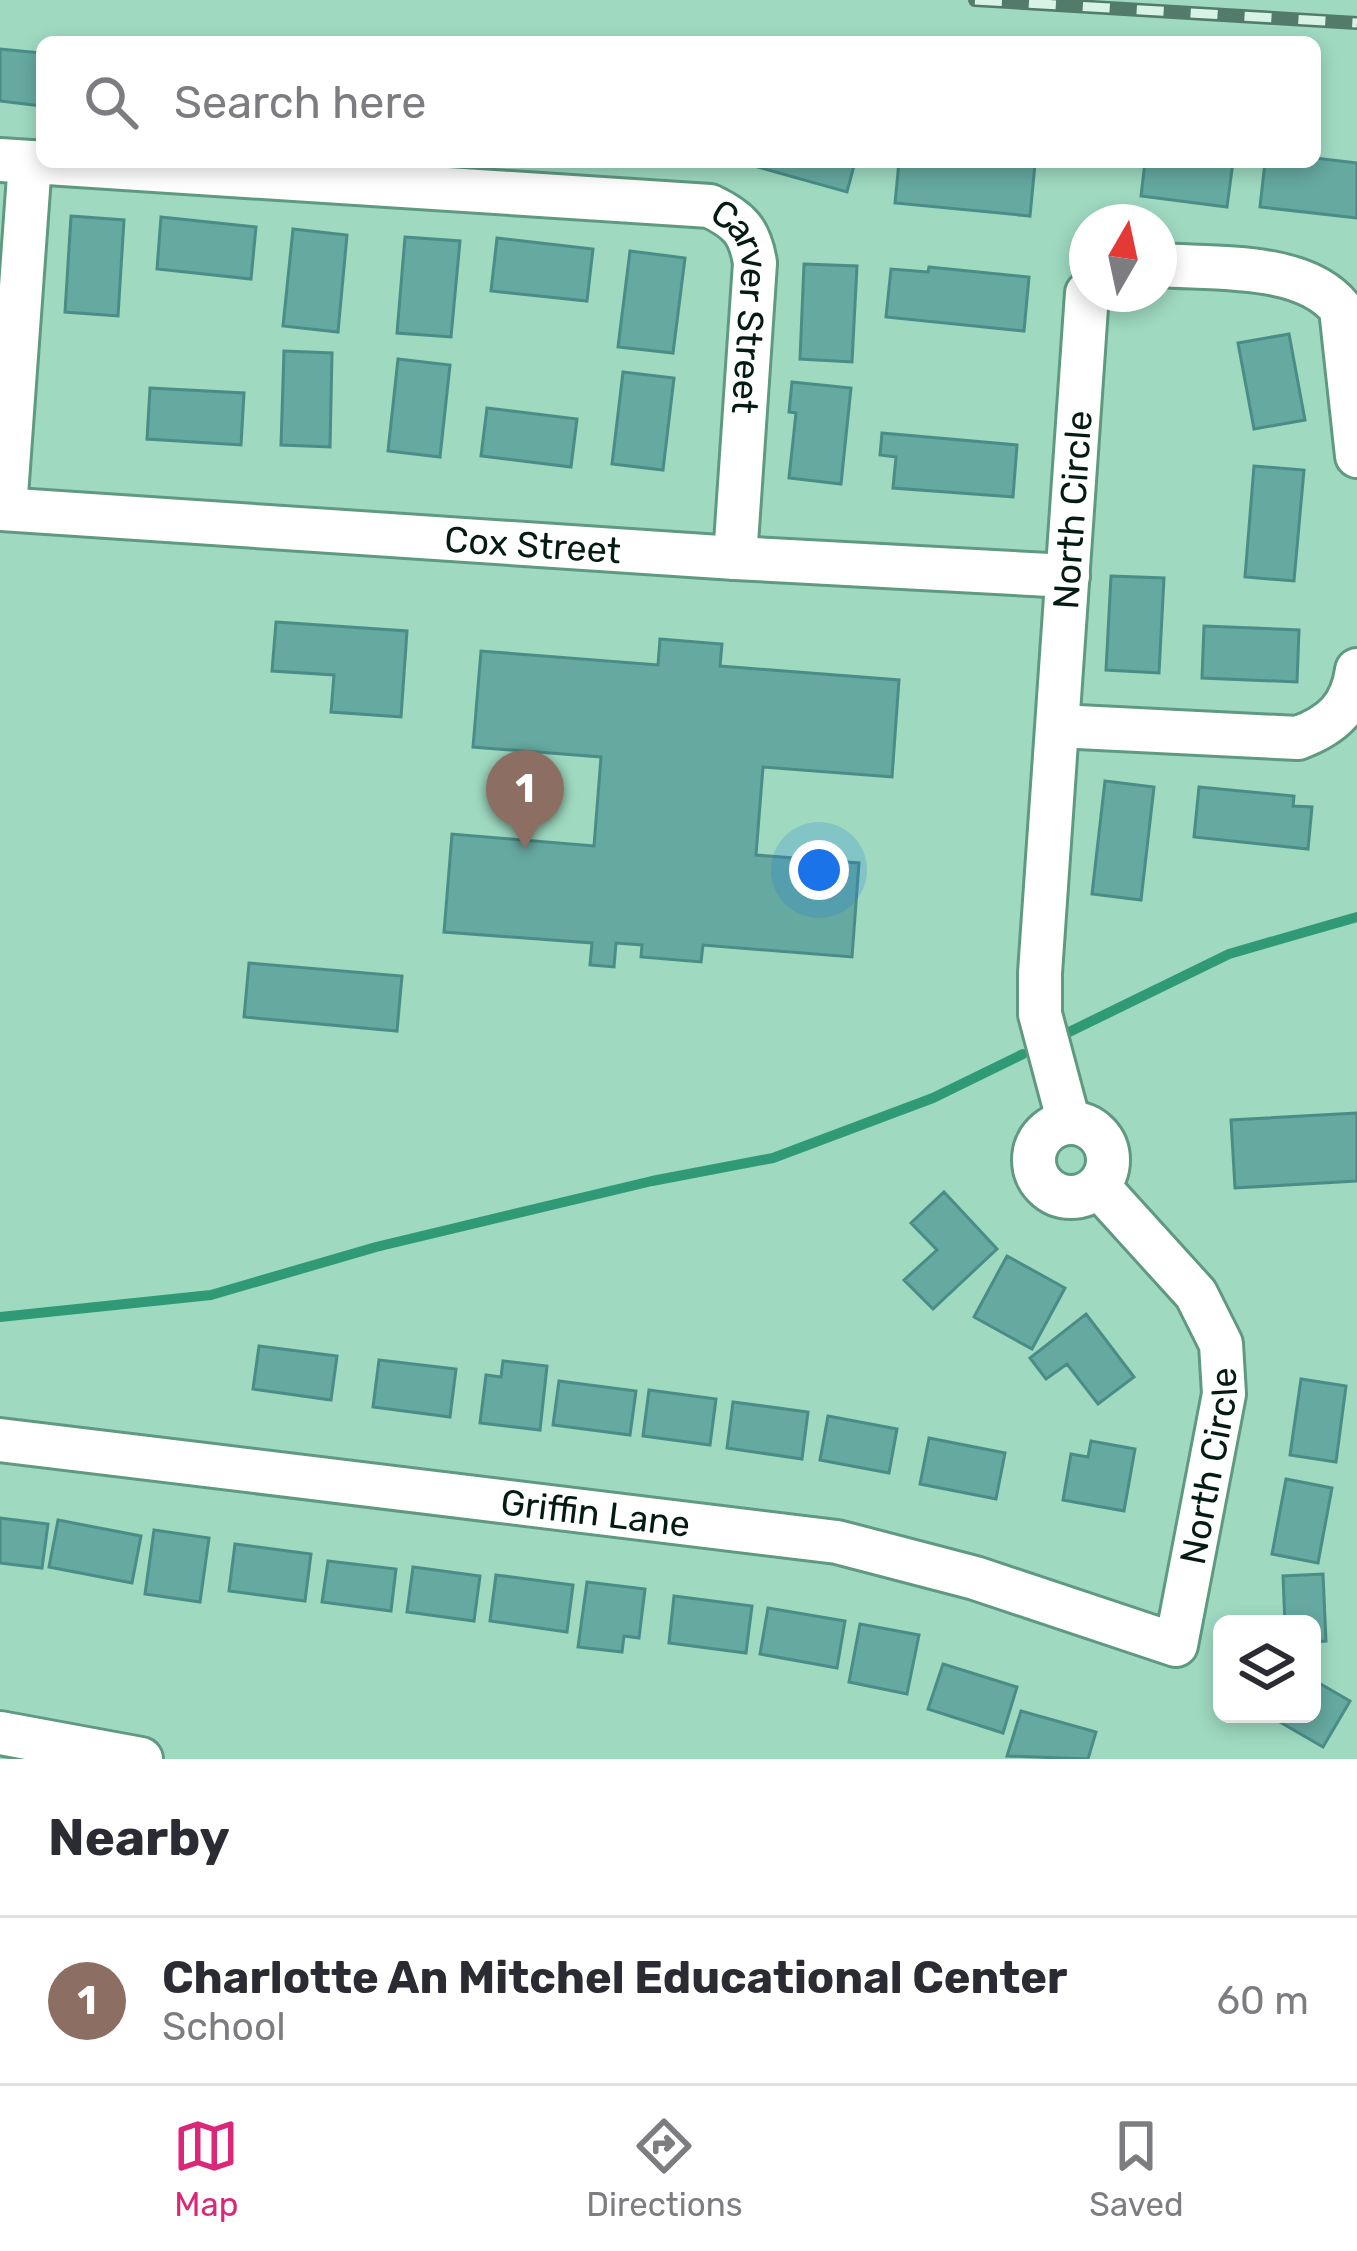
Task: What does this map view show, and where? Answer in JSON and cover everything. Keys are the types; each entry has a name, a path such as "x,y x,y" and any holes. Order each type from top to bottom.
{"street":[{"path":"2,509 15,161"},
{"name":"Carver Street","path":"123,168 710,206 735,218 751,237 755,263 735,558"},
{"path":"1177,266 1277,274 1327,291 1341,309 1357,456"},
{"name":"North Circle","path":"1069,1123 1040,1014 1086,312"},
{"name":"Cox Street","path":"2,509 1068,576"},
{"path":"1058,726 1298,738 1321,729 1342,712 1354,691 1357,670"},
{"path":"1069,1123 1081,1124 1101,1139 1108,1163 1098,1186 1066,1196 1045,1186 1038,1177 1034,1154 1046,1132 1069,1123"},
{"name":"North Circle","path":"1098,1186 1196,1294 1221,1344 1224,1394 1176,1645"},
{"name":"Griffin Lane","path":"0,1440 837,1542 975,1578 1176,1645"},
{"path":"0,1733 46,1749 133,1758"}],"building":[{"path":"0,49 36,52 36,105 0,101"},
{"path":"1321,159 1357,163 1357,218 1260,207 1264,168 1321,168"},
{"path":"761,168 853,168 847,192"},
{"path":"898,168 1035,168 1030,216 895,203"},
{"path":"1144,168 1232,168 1227,207 1141,196"},
{"path":"71,216 124,220 118,316 65,312"},
{"path":"161,217 256,227 251,279 157,269"},
{"path":"293,229 347,235 338,332 283,326"},
{"path":"405,237 460,241 451,337 397,333"},
{"path":"497,238 593,249 587,301 491,291"},
{"path":"630,251 685,258 673,353 618,347"},
{"path":"804,264 857,266 852,362 800,359"},
{"path":"929,267 1029,277 1024,331 886,317 891,269 928,272"},
{"path":"1289,334 1305,420 1254,429 1238,343"},
{"path":"284,351 332,353 330,447 281,445"},
{"path":"398,359 450,365 440,457 388,451"},
{"path":"623,372 674,378 663,470 612,464"},
{"path":"792,382 851,388 841,484 789,478 796,413 789,412"},
{"path":"150,388 244,393 241,445 147,439"},
{"path":"487,408 577,419 571,467 481,456"},
{"path":"882,433 1017,445 1013,497 893,488 896,457 880,455"},
{"path":"1254,466 1304,470 1294,581 1245,577"},
{"path":"1111,576 1164,578 1159,673 1106,670"},
{"path":"276,622 407,631 401,717 331,712 334,675 272,671"},
{"path":"1204,626 1299,630 1297,682 1202,678"},
{"path":"660,639 722,644 720,666 899,680 892,777 763,767 756,855 859,863 852,957 703,945 701,962 641,957 642,945 616,943 614,967 590,965 592,943 444,932 452,834 594,846 601,757 473,747 481,651 658,665"},
{"path":"1105,781 1154,787 1141,900 1092,894"},
{"path":"1199,787 1294,796 1293,806 1312,807 1308,849 1194,837"},
{"path":"249,963 402,976 397,1031 244,1017"},
{"path":"1357,1113 1357,1181 1235,1188 1231,1120"},
{"path":"944,1192 997,1249 933,1309 904,1280 937,1250 911,1223"},
{"path":"1007,1256 1065,1288 1032,1349 974,1317"},
{"path":"1086,1314 1134,1377 1098,1404 1067,1364 1046,1379 1030,1358"},
{"path":"259,1346 337,1356 331,1400 253,1389"},
{"path":"379,1360 456,1369 450,1417 373,1407"},
{"path":"503,1361 547,1366 540,1430 480,1423 486,1375 501,1377"},
{"path":"1301,1379 1346,1386 1336,1462 1290,1455"},
{"path":"559,1381 636,1391 630,1435 553,1425"},
{"path":"649,1390 716,1399 710,1445 643,1436"},
{"path":"733,1402 808,1412 802,1459 727,1448"},
{"path":"828,1416 897,1429 889,1473 820,1460"},
{"path":"929,1438 1005,1453 996,1499 920,1484"},
{"path":"1091,1441 1135,1449 1124,1511 1063,1500 1071,1454 1088,1457"},
{"path":"1286,1479 1332,1488 1318,1563 1272,1554"},
{"path":"0,1518 48,1524 42,1568 0,1563"},
{"path":"58,1520 141,1536 132,1583 49,1567"},
{"path":"154,1530 209,1538 200,1602 145,1594"},
{"path":"235,1544 311,1554 305,1601 229,1591"},
{"path":"328,1561 396,1569 391,1611 322,1602"},
{"path":"413,1567 480,1576 474,1621 407,1612"},
{"path":"1323,1574 1326,1641 1321,1641 1321,1615 1285,1615 1283,1576"},
{"path":"496,1575 573,1585 567,1632 490,1621"},
{"path":"587,1582 645,1589 639,1638 624,1636 622,1652 578,1647"},
{"path":"674,1596 752,1606 746,1653 669,1643"},
{"path":"768,1608 845,1621 837,1668 760,1654"},
{"path":"860,1624 919,1635 907,1694 849,1682"},
{"path":"943,1664 1017,1687 1003,1733 928,1709"},
{"path":"1321,1684 1350,1701 1323,1747 1282,1723 1321,1723"},
{"path":"1021,1711 1096,1732 1088,1759 1007,1756"}],"waterway":[{"path":"1065,1034 1229,954 1357,917"},
{"path":"0,1317 211,1295 376,1247 652,1181 773,1158 933,1098 1023,1054"}],"railway":[{"path":"975,0 1357,23"}],"place":[{"name":"Charlotte An Mitchel Educational Center","path":"525,849"}]}
